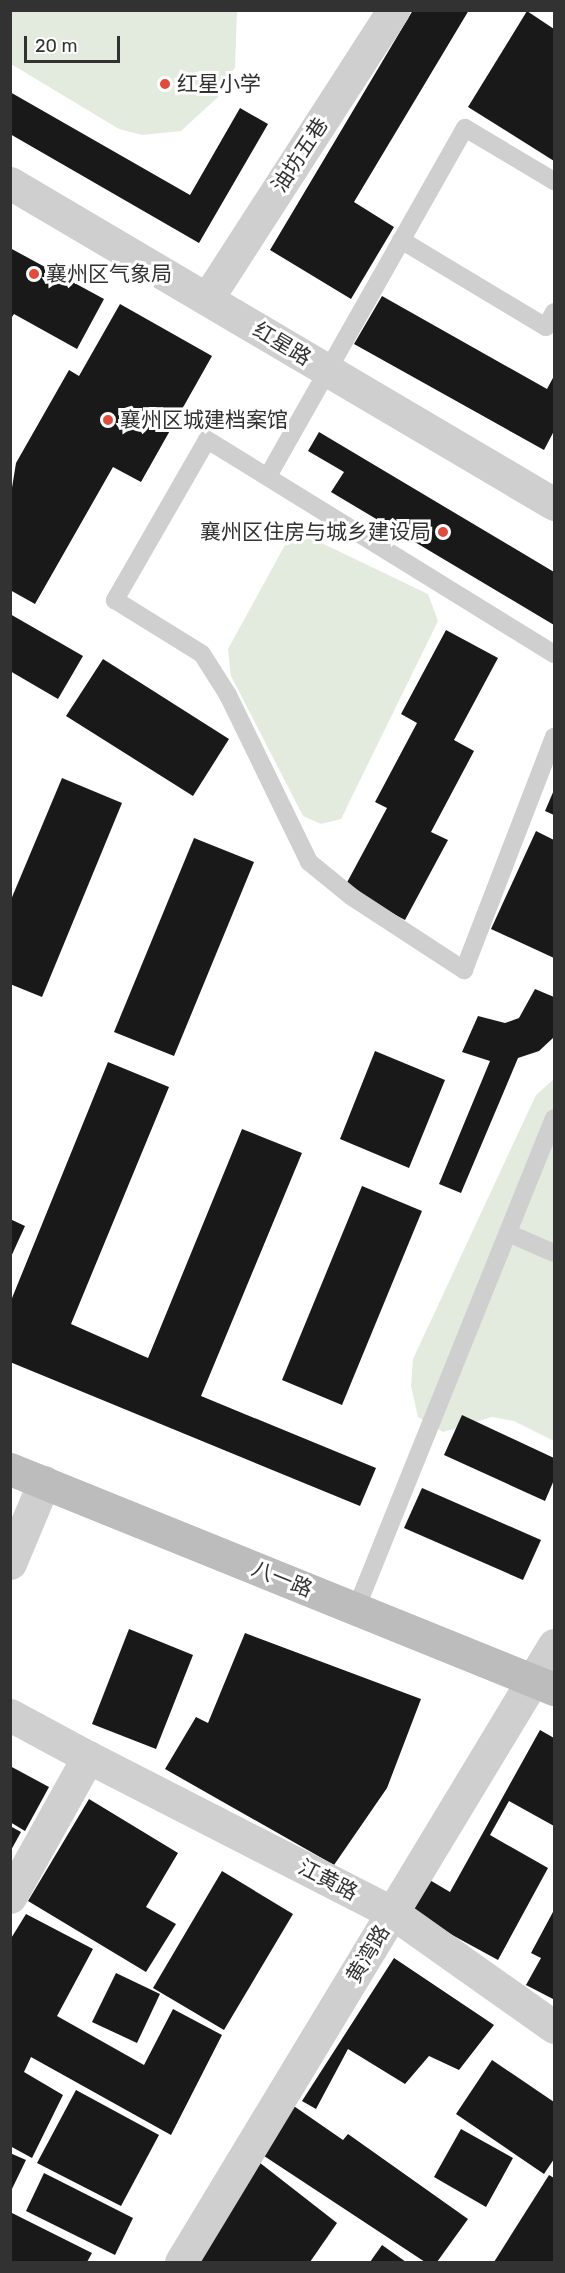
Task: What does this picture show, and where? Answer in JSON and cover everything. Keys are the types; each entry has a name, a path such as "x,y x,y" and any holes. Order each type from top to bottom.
{"street":[{"name":"油坊五巷","path":"207,299 393,10"},
{"name":"红星路","path":"10,183 555,504"},
{"name":"八一路","path":"10,1468 544,1685"},
{"path":"10,1563 44,1482"},
{"name":"黄湾路","path":"181,2262 393,1913 544,1685 555,1645"},
{"name":"江黄路","path":"10,1715 393,1913 555,2027"},
{"path":"10,1897 88,1757"}],"lane":[{"path":"268,476 465,128 555,181"},
{"path":"400,240 546,327 555,312"},
{"path":"555,654 207,440 115,600 202,654 228,695 309,862 352,897 464,970 555,737"},
{"path":"356,1609 555,1118"},
{"path":"508,1233 555,1253"}],"shaded area":[{"path":"10,11 237,11 235,67 218,97 181,131 142,135 119,129 11,64"},
{"path":"311,538 428,594 438,621 341,819 321,824 303,816 231,676 228,649 285,545"},
{"path":"554,1079 554,1441 514,1421 492,1417 443,1432 418,1417 411,1386 413,1359 536,1095"}],"building":[{"path":"413,10 469,10 354,202 394,227 351,299 270,250"},
{"path":"527,11 554,29 554,161 468,107"},
{"path":"10,92 190,195 240,108 268,124 199,243 10,134"},
{"name":"襄州区气象局","path":"10,248 104,299 77,349 14,314 10,320"},
{"path":"382,296 547,389 554,376 554,431 544,450 354,344"},
{"name":"襄州区城建档案馆","path":"120,304 212,356 141,482 113,467 35,604 10,590 10,500 16,463 69,370 79,376"},
{"name":"襄州区住房与城乡建设局","path":"319,432 554,572 554,625 331,492 344,472 308,451"},
{"path":"10,614 83,656 58,699 10,671"},
{"path":"446,630 498,658 454,740 474,751 431,832 448,840 405,920 344,888 387,808 375,802 417,723 401,714"},
{"path":"103,659 229,739 193,796 66,716"},
{"path":"62,778 122,803 42,997 10,984 10,902"},
{"path":"554,790 554,815 545,811"},
{"path":"536,831 554,840 554,958 491,929"},
{"path":"194,838 254,862 174,1056 114,1032"},
{"path":"535,989 554,997 554,1037 539,1051 518,1058 461,1193 439,1184 490,1061 462,1052 478,1016 505,1023 519,1018"},
{"path":"375,1051 445,1080 409,1168 340,1139"},
{"path":"108,1062 169,1087 71,1324 148,1358 242,1129 302,1153 201,1396 376,1468 360,1506 10,1362 10,1303"},
{"path":"362,1186 422,1211 342,1405 282,1380"},
{"path":"10,1219 25,1226 10,1259"},
{"path":"462,1415 554,1458 554,1480 545,1501 444,1455"},
{"path":"422,1488 541,1540 523,1580 404,1528"},
{"path":"129,1629 193,1655 156,1749 92,1724"},
{"path":"245,1633 421,1699 387,1788 334,1865 165,1769 196,1717 208,1723"},
{"path":"540,1730 554,1738 554,1826 509,1801 490,1835 548,1868 498,1960 410,1912 428,1879 450,1892"},
{"path":"10,1766 49,1787 25,1831 10,1822"},
{"path":"89,1799 178,1853 146,1907 176,1924 146,1972 28,1901"},
{"path":"10,1826 21,1832 10,1852"},
{"path":"222,1871 293,1914 224,2030 153,1988"},
{"path":"554,1910 553,1999 526,1985 541,1958 531,1953"},
{"path":"26,1914 93,1949 57,2016 144,2065 173,2009 222,2035 171,2135 31,2057 24,2072 63,2095 32,2158 10,2146 10,1940"},
{"path":"394,1958 494,2025 459,2070 429,2056 405,2084 348,2049 316,2109 302,2101"},
{"path":"116,1973 160,1994 137,2043 92,2022"},
{"path":"492,2060 554,2102 554,2159 544,2174 456,2114"},
{"path":"76,2090 159,2135 121,2206 37,2163"},
{"path":"288,2102 343,2140 348,2134 468,2219 437,2262 425,2262 255,2150"},
{"path":"461,2129 513,2158 486,2207 434,2177"},
{"path":"10,2153 26,2160 10,2193"},
{"path":"255,2159 337,2223 310,2262 191,2262"},
{"path":"44,2173 133,2218 115,2255 26,2211"},
{"path":"549,2175 554,2178 554,2262 494,2262"},
{"path":"10,2212 92,2253 87,2262 10,2262"},
{"path":"382,2245 406,2262 370,2262"}],"place":[{"name":"红星小学","path":"165,84"},
{"name":"襄州区气象局","path":"34,274"},
{"name":"襄州区城建档案馆","path":"108,420"},
{"name":"襄州区住房与城乡建设局","path":"443,532"}]}
